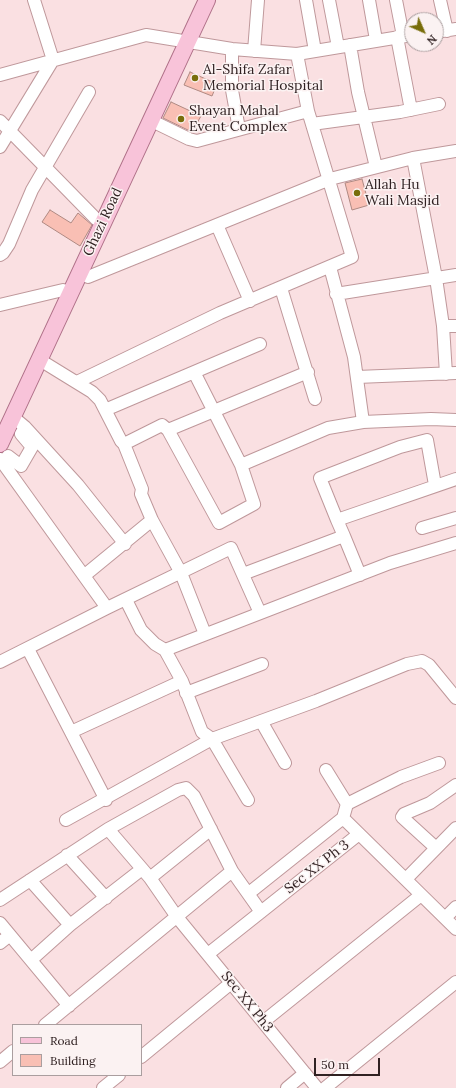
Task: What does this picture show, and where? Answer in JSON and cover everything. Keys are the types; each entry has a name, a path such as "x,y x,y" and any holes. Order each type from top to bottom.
{"main road":[{"name":"Ghazi Road","path":"0,444 19,422 40,360 150,120 207,0"}],"street":[{"path":"0,147 53,60 34,0"},
{"path":"254,50 258,0"},
{"path":"306,0 315,51"},
{"path":"329,0 344,46 376,167"},
{"path":"369,0 376,40"},
{"path":"0,75 146,35 186,43 232,49 297,54 404,36 396,0"},
{"path":"440,0 446,31"},
{"path":"232,49 232,90 239,129"},
{"path":"406,52 411,110"},
{"path":"77,382 250,301 352,257 330,179 308,111 297,54"},
{"path":"0,254 3,253 8,244 32,190 89,92"},
{"path":"312,124 364,118 439,104"},
{"path":"150,120 189,139 197,141 308,111"},
{"path":"0,121 45,169 96,219 103,222"},
{"path":"80,273 88,277 330,179 413,158 456,151"},
{"path":"357,377 451,374 436,278 413,158"},
{"path":"217,225 250,301"},
{"path":"330,267 354,357 363,422"},
{"path":"336,294 456,275"},
{"path":"281,288 308,372 315,399"},
{"path":"0,305 63,290 71,292"},
{"path":"443,326 456,326"},
{"path":"105,410 260,344"},
{"path":"40,360 77,382 92,392 100,400 124,444 142,489 141,494 152,520 180,573 205,634"},
{"path":"124,444 162,424 168,430 219,523 254,504 242,465 212,411 194,372"},
{"path":"168,430 308,372"},
{"path":"242,465 328,428 363,422 431,419 456,420"},
{"path":"19,422 21,434 32,447 21,466 8,456 2,461 85,575 107,608"},
{"path":"19,422 78,485 125,544"},
{"path":"360,575 320,478 400,447 426,440 435,485"},
{"path":"338,520 435,485 456,479"},
{"path":"422,528 456,518"},
{"path":"85,575 125,544 152,520"},
{"path":"243,574 344,536"},
{"path":"165,650 390,563 456,544"},
{"path":"0,662 231,548 260,613"},
{"path":"126,600 141,630 155,644 165,650 182,681 202,732 212,739 248,800"},
{"path":"28,649 106,800"},
{"path":"66,820 106,800 212,739 417,661 422,660 429,665 456,698"},
{"path":"186,693 262,664"},
{"path":"71,732 182,681"},
{"path":"261,721 285,763"},
{"path":"249,893 343,818 347,804 401,777 439,763"},
{"path":"326,770 347,804"},
{"path":"436,848 402,816 430,802 456,785"},
{"path":"0,900 67,855 108,830 178,790 186,788 194,796 232,871 261,912"},
{"path":"343,818 359,834"},
{"path":"406,879 456,828"},
{"path":"31,960 70,926 106,898 211,829"},
{"name":"Sec XX Ph3","path":"108,830 146,873 177,917 317,1088"},
{"name":"Sec XX Ph 3","path":"208,954 359,834 456,929"},
{"path":"67,855 106,898"},
{"path":"46,1024 232,871"},
{"path":"30,880 70,926"},
{"path":"263,1022 421,895"},
{"path":"445,918 456,907"},
{"path":"0,922 69,1006"},
{"path":"0,943 10,935"},
{"path":"325,1088 456,982"},
{"path":"142,1056 231,983"},
{"path":"0,1062 12,1052"},
{"path":"287,1088 305,1073"},
{"path":"103,1088 118,1076"}],"building":[{"name":"Al-Shifa Zafar Memorial Hospital","path":"190,72 217,84 212,96 184,85"},
{"name":"Shayan Mahal Event Complex","path":"171,102 201,116 192,132 163,118"},
{"name":"Allah Hu Wali Masjid","path":"362,179 369,205 352,210 345,183"},
{"path":"50,210 71,223 78,213 92,225 80,246 42,222"}],"place":[{"name":"Al-Shifa Zafar Memorial Hospital","path":"195,78"},
{"name":"Shayan Mahal Event Complex","path":"181,119"},
{"name":"Allah Hu Wali Masjid","path":"357,193"}]}
